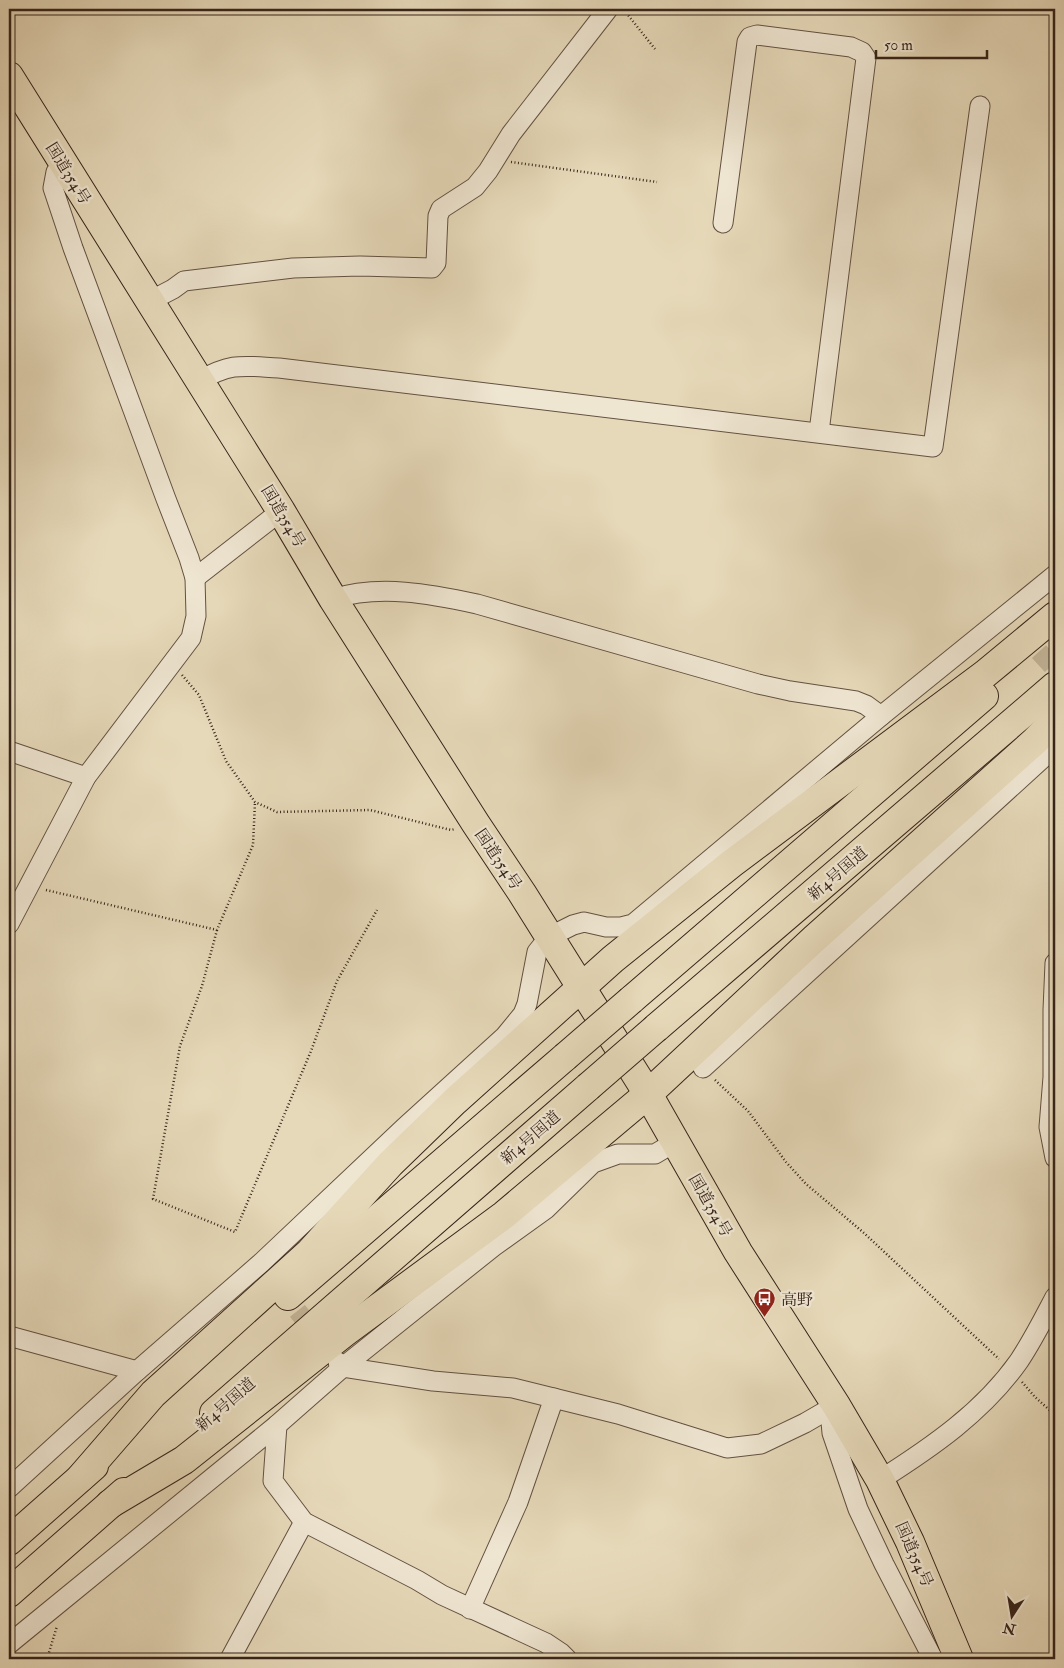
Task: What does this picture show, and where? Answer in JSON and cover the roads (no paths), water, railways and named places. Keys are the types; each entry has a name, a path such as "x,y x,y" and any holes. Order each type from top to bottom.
{"highway":[{"name":"国道354号","path":"9,76 281,511 333,599 550,937 648,1094 738,1252 836,1406 880,1480 910,1542 959,1659"},
{"path":"81,1477 153,1394 309,1253 390,1164 455,1100 582,989 613,959 731,864 985,674 1055,616"},
{"path":"9,1541 1055,634"},
{"name":"新4号国道","path":"9,1593 656,1028 1055,686"},
{"path":"110,1504 184,1460 344,1333 504,1214 648,1094 814,939 1035,741 1055,720"}],"street":[{"path":"150,300 173,289 184,281 256,272 293,268 360,266 432,268 436,263 440,209 476,187 511,134 608,9"},
{"path":"722,223 747,42 750,37 757,35 851,47 862,52 866,58 819,432"},
{"path":"200,381 218,370 237,365 279,368 934,447 980,106"},
{"path":"9,924 20,892 86,777 190,638 196,616 195,578 189,558 73,248 53,188 56,172 62,163"},
{"path":"195,578 281,511"},
{"path":"9,1488 137,1371 265,1268 333,1194 517,1024 527,1004 537,952 550,937 584,922 621,928 633,924 881,716 1055,575"},
{"path":"333,599 350,593 435,594 477,604 758,684 856,701 866,704 881,716"},
{"path":"1006,615 1020,631"},
{"path":"703,1068 1055,747"},
{"path":"9,751 86,777"},
{"path":"1055,962 1053,1010 1054,1077 1049,1127 1055,1158"},
{"path":"9,1644 278,1425 338,1362 546,1209 593,1163 618,1154 655,1154 675,1142"},
{"path":"880,1480 926,1451 986,1401 1012,1370 1037,1333 1055,1297"},
{"path":"9,1336 137,1371"},
{"path":"338,1362 434,1381 513,1388 618,1414 727,1448 761,1444 836,1406"},
{"path":"470,1609 518,1502 554,1398"},
{"path":"836,1406 831,1422 832,1433 858,1509 933,1659"},
{"path":"278,1425 274,1481 304,1522 417,1580 442,1595 546,1643 567,1659"},
{"path":"230,1659 304,1522"}],"tunnel":[{"path":"1020,631 1055,669"},
{"path":"280,1289 319,1338"}],"place":[{"name":"高野","path":"765,1318"}]}
